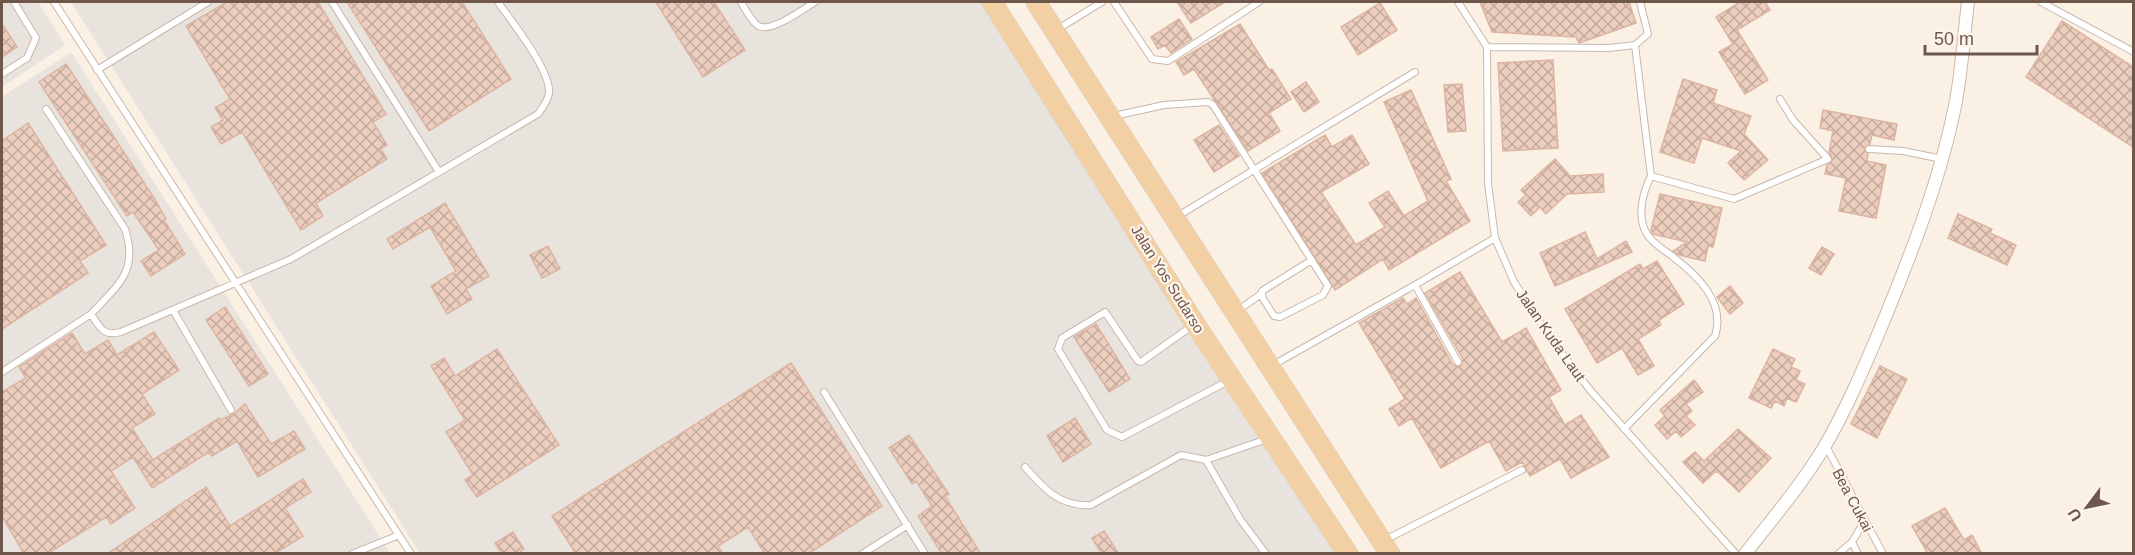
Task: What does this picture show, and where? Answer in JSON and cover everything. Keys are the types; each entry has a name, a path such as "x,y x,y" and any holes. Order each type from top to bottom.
{"main road":[{"name":"Jalan Yos Sudarso","path":"992,2 1195,324 1346,553"},
{"path":"1036,2 1386,548"}],"street":[{"path":"1744,554 1794,492 1825,446 1845,409 1899,284 1942,159 1956,99 1968,2"}],"lane":[{"path":"2,74 27,57 36,38 14,2"},
{"path":"54,2 411,554"},
{"path":"97,70 208,2"},
{"path":"332,2 439,172"},
{"path":"91,314 103,332 111,335 291,259 538,114 549,94 548,83 540,66 498,2"},
{"path":"741,2 757,26 764,28 772,27 815,2"},
{"path":"1055,30 1102,2"},
{"path":"1114,2 1152,59 1159,62 1168,61 1258,2"},
{"path":"1458,2 1487,47 1609,48 1635,45 1648,34 1649,28 1640,2"},
{"path":"2041,2 2133,52"},
{"path":"1624,429 1715,336 1720,322 1718,309 1693,272 1647,235 1642,223 1643,194 1651,176 1635,45"},
{"name":"Jalan Kuda Laut","path":"1487,47 1488,183 1495,238 1514,282 1551,339 1624,429 1736,554"},
{"path":"1174,218 1415,72"},
{"path":"1651,176 1734,199 1828,159 1793,120 1780,99"},
{"path":"1108,117 1164,105 1208,102 1213,105 1252,170 1328,286 1323,295 1276,317 1261,294"},
{"path":"2,372 91,314 124,278 131,260 131,246 125,229 46,109"},
{"path":"1869,149 1903,151 1942,159"},
{"path":"1270,366 1495,238"},
{"path":"1236,311 1261,294 1265,287 1312,260"},
{"path":"1415,285 1458,362"},
{"path":"173,310 231,410"},
{"path":"1195,324 1141,362 1138,361 1105,312 1062,338 1058,349 1107,430 1122,437 1233,379"},
{"path":"824,392 925,554"},
{"path":"1025,467 1041,487 1057,499 1076,506 1091,505 1181,455 1206,460 1271,438"},
{"name":"Bea Cukai","path":"1825,446 1883,554"},
{"path":"1206,460 1240,519 1266,554"},
{"path":"1386,548 1522,470"},
{"path":"1838,554 1852,542 1864,522"},
{"path":"862,554 908,525"},
{"path":"352,554 399,535"},
{"path":"1852,542 1858,554"}],"shaded area":[{"path":"2,2 38,2 65,45 2,87"},
{"path":"71,2 982,2 1338,553 420,553"},
{"path":"71,52 390,553 2,554 2,97"}],"building":[{"path":"227,2 318,2 386,114 373,122 387,145 381,149 387,159 316,203 323,216 301,230 242,132 221,144 211,127 223,120 215,108 230,99 186,26"},
{"path":"347,2 462,2 511,79 429,131"},
{"path":"656,2 714,2 745,50 703,77"},
{"path":"1177,2 1225,2 1191,23"},
{"path":"1480,2 1629,2 1636,23 1579,43 1576,37 1492,32"},
{"path":"1740,2 1765,2 1770,10 1737,30 1768,80 1745,94 1719,52 1733,44 1716,17"},
{"path":"1380,3 1397,30 1358,55 1341,27"},
{"path":"1179,19 1192,39 1171,53 1165,45 1158,49 1151,37"},
{"path":"2062,21 2133,67 2133,147 2026,77"},
{"path":"2,24 17,47 2,57"},
{"path":"1240,24 1269,70 1272,69 1291,99 1269,113 1280,131 1248,151 1194,69 1184,75 1176,62"},
{"path":"1553,60 1558,148 1503,151 1498,63"},
{"path":"66,64 154,198 166,219 164,220 185,254 151,276 141,261 159,250 133,212 127,216 39,82"},
{"path":"1683,79 1717,90 1713,103 1751,116 1744,134 1768,160 1744,180 1728,163 1741,151 1702,138 1694,163 1660,152"},
{"path":"1306,82 1319,102 1304,112 1291,92"},
{"path":"1462,84 1466,131 1448,132 1444,85"},
{"path":"1411,90 1451,179 1446,181 1470,221 1389,270 1383,259 1335,290 1262,173 1325,135 1332,147 1352,135 1369,164 1321,192 1356,245 1385,227 1369,203 1388,191 1404,216 1428,201 1384,102"},
{"path":"1823,110 1897,124 1894,140 1872,135 1870,144 1864,148 1868,154 1867,161 1886,165 1876,218 1839,211 1846,178 1825,174 1827,165 1833,160 1829,152 1833,131 1820,128"},
{"path":"28,123 106,245 80,261 88,273 2,329 2,141"},
{"path":"1219,125 1239,156 1214,172 1194,140"},
{"path":"1555,159 1570,176 1603,174 1604,192 1567,194 1546,214 1540,207 1531,216 1518,202 1526,195 1521,190"},
{"path":"1660,194 1722,208 1713,247 1708,246 1705,261 1679,255 1673,251 1687,242 1653,234 1651,230"},
{"path":"445,203 489,276 466,289 472,299 447,314 431,286 456,271 430,227 393,249 387,239"},
{"path":"1958,214 1992,229 1990,233 2016,245 2007,265 1948,238"},
{"path":"1585,232 1597,259 1626,241 1632,252 1555,286 1540,253"},
{"path":"548,246 560,269 542,278 530,255"},
{"path":"1822,247 1834,254 1821,275 1809,268"},
{"path":"1657,261 1684,304 1659,320 1661,325 1638,339 1654,366 1638,375 1622,348 1597,363 1565,309 1640,264 1643,269"},
{"path":"1460,272 1502,342 1526,328 1561,390 1549,397 1565,425 1581,415 1609,457 1571,478 1560,459 1530,476 1522,462 1506,471 1489,441 1441,468 1412,418 1399,426 1389,409 1405,399 1359,323 1403,298 1407,304 1416,298 1453,365 1460,367 1463,359 1425,293"},
{"path":"1730,286 1743,303 1730,314 1717,297"},
{"path":"225,307 268,374 249,386 206,320"},
{"path":"1096,324 1130,379 1109,392 1074,337"},
{"path":"154,332 179,370 142,394 155,414 132,428 153,460 219,418 220,420 234,414 245,404 271,444 294,431 305,449 258,477 237,441 212,456 209,452 152,488 133,457 111,471 135,508 111,524 106,517 47,554 24,554 2,516 2,392 26,378 19,367 72,333 85,354 108,340 117,355"},
{"path":"497,349 559,445 477,497 465,480 473,475 446,432 465,420 431,366 444,358 455,376"},
{"path":"1773,349 1795,359 1791,367 1800,371 1796,380 1805,384 1796,402 1787,398 1784,406 1775,401 1771,408 1749,398"},
{"path":"791,363 882,506 808,554 765,554 748,527 718,546 723,554 576,554 552,516"},
{"path":"1880,366 1907,379 1877,438 1851,424"},
{"path":"1694,380 1703,392 1686,404 1692,411 1686,416 1695,425 1681,437 1676,431 1667,439 1655,425 1665,416 1660,410"},
{"path":"1075,418 1091,444 1063,462 1047,436"},
{"path":"1738,429 1771,458 1739,492 1718,472 1703,483 1683,462 1695,452 1704,461"},
{"path":"909,435 949,494 945,496 981,554 942,554 918,516 932,506 916,481 912,484 889,448"},
{"path":"303,479 311,492 285,508 303,536 274,554 107,554 206,487 230,526"},
{"path":"1945,508 1964,540 1972,535 1982,554 1928,554 1912,526"},
{"path":"1104,531 1119,554 1102,554 1092,538"},
{"path":"513,532 524,549 517,554 502,554 495,543"}]}
